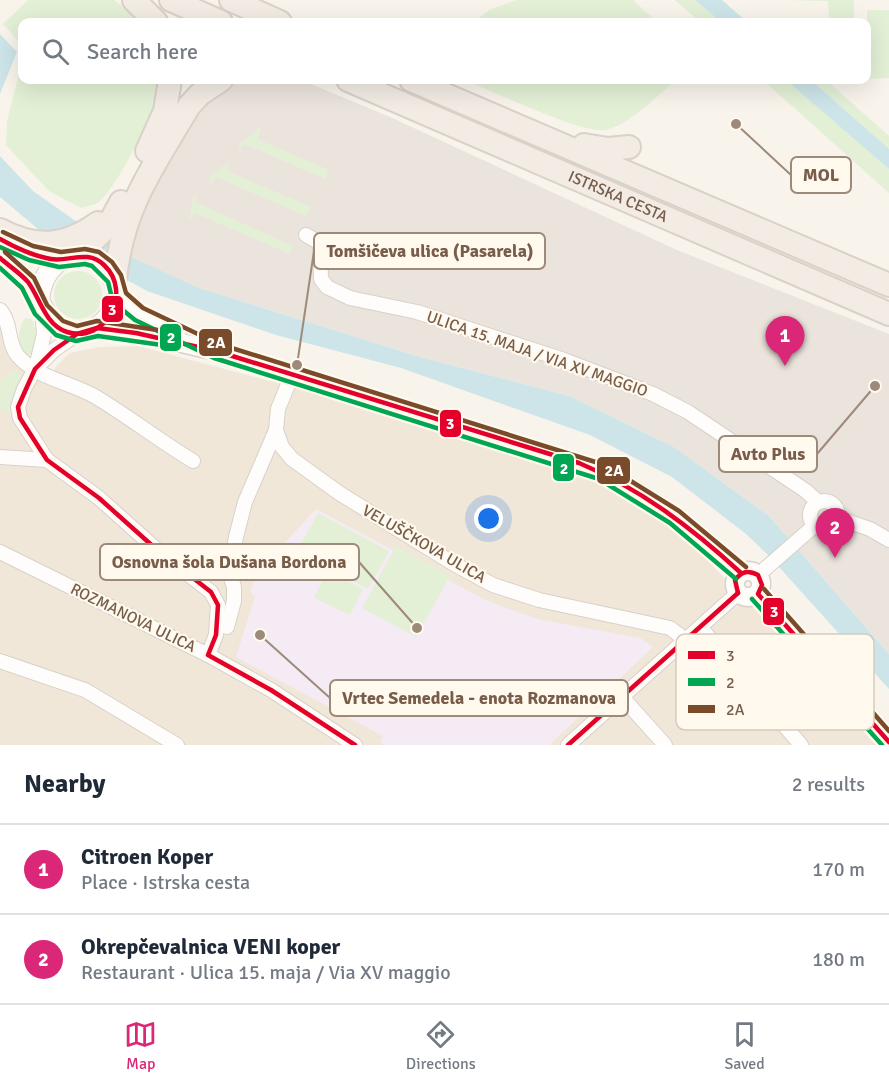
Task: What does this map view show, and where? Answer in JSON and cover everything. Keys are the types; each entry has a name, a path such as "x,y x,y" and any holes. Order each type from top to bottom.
{"highway":[{"path":"134,0 152,18"},
{"path":"171,0 212,18"},
{"path":"231,0 271,18"},
{"path":"116,295 109,228 165,111 169,84"},
{"path":"64,260 109,228 138,192 189,106 200,94 215,84"},
{"name":"ISTRSKA CESTA","path":"352,84 889,314"},
{"name":"ISTRSKA CESTA","path":"420,84 889,285"},
{"path":"562,144 608,149 629,147"},
{"path":"5,242 59,243 109,228"}],"main road":[{"path":"5,242 64,260 95,259 106,267 116,295 103,325 77,334 59,328 40,304 5,242"},
{"path":"40,304 41,284 64,260"}],"street":[{"name":"ULICA 15. MAJA / VIA XV MAGGIO","path":"306,235 320,243 321,279 334,292 350,298 417,312 564,360 653,394 688,412 806,491 818,502 833,504 838,518 889,540"},
{"path":"116,295 139,314 216,351"},
{"path":"40,304 43,346 18,407 20,418 47,460 99,498 156,549 212,592 218,605 216,635 208,655"},
{"path":"0,309 10,327 16,353 35,369 94,396 193,462"},
{"path":"97,328 162,338 216,351 602,472 655,501 757,570 762,585 758,594 746,598 738,593 735,580 757,570 814,526"},
{"path":"35,369 54,350 77,334"},
{"path":"227,627 234,602 234,586 229,572 245,502 276,430 278,409 292,375"},
{"name":"VELUŠČKOVA ULICA","path":"276,430 282,447 292,459 314,476 471,574 539,600 670,628 678,634"},
{"path":"0,457 47,460"},
{"path":"814,526 809,513 818,502"},
{"path":"814,526 828,529 838,518"},
{"name":"ROZMANOVA ULICA","path":"0,552 208,655 271,690 355,745"},
{"path":"695,634 738,593"},
{"path":"758,594 793,634"},
{"path":"701,628 706,634"},
{"path":"568,745 676,651"},
{"path":"0,661 85,690 177,745"},
{"path":"622,698 665,745"},
{"path":"874,725 889,742"},
{"path":"788,730 801,745"}],"shaded area":[{"path":"311,84 390,117 677,250 889,334 889,654 874,634 769,516 674,447 569,396 420,357 199,288 125,255 127,239 177,135 222,85"},
{"path":"0,319 9,355 28,373 50,380 56,366 70,353 99,347 138,346 360,402 533,457 597,481 652,511 681,533 778,634 676,634 676,730 863,730 876,745 0,745"},
{"path":"316,509 485,600 537,619 640,638 653,647 549,745 385,745 380,742 383,736 236,657 255,597 250,591 256,574"}],"green space":[{"path":"28,0 114,0 135,18 18,18 18,41 3,24"},
{"path":"517,0 633,0 653,18 479,18 489,10"},
{"path":"675,0 695,0 716,18 695,18"},
{"path":"784,0 854,0 854,18 829,18 828,1"},
{"path":"867,10 889,10 889,78 871,79 871,18 867,18"},
{"path":"18,78 18,84 159,84 146,124 127,163 107,194 99,202 81,208 49,191 6,145 7,121"},
{"path":"475,84 671,84 633,117 614,128 605,130 576,125"},
{"path":"767,84 791,84 889,169 889,193"},
{"path":"816,84 830,84 889,136 889,149"},
{"path":"259,128 261,130 257,139 329,170 325,179 244,144 238,151 240,144"},
{"path":"229,161 227,171 311,207 306,216 216,177 210,185 210,177"},
{"path":"197,192 195,202 293,246 290,254 195,213 189,221 193,199"},
{"path":"73,271 83,271 95,278 102,290 102,300 95,312 83,319 73,319 58,308 54,300 54,290 65,275"},
{"path":"25,318 32,319 36,333 36,342 31,355 24,354 19,340 19,331"},
{"path":"12,370 21,373 22,379 10,413 0,408 0,383"},
{"path":"318,513 389,551 368,589 297,551"},
{"path":"396,546 450,576 416,637 362,608"},
{"path":"327,571 363,589 350,615 314,598"}],"water":[{"path":"695,0 722,0 742,18 716,18"},
{"path":"0,34 17,52 0,94"},
{"path":"791,84 816,84 889,149 889,169"},
{"path":"0,156 33,191 120,252 199,288 420,357 569,396 674,447 769,516 872,634 839,634 746,534 672,477 590,435 401,368 276,335 147,291 44,234 0,197"},
{"path":"874,637 889,654 889,689 874,672"}],"transit line":[{"name":"2A","path":"3,232 33,246 61,252 85,249 99,252 112,262 121,275 126,293 143,308 219,344 605,465 679,511 746,567"},
{"name":"3","path":"0,239 44,258 85,257 98,260 112,276 116,289 111,313 93,330 81,334 67,332 48,317 28,282 0,258"},
{"name":"2","path":"0,247 29,260 59,267 85,264 92,266 108,282 113,302 135,320 214,358 599,479 670,523 736,579"},
{"name":"2A","path":"5,252 34,278 47,305 63,321 77,326 97,321 171,332"},
{"name":"2","path":"0,268 22,288 35,314 56,335 76,341 98,336 169,346"},
{"name":"3","path":"355,745 271,690 208,655 216,635 218,605 211,592 156,549 99,498 47,460 20,418 18,407 35,369 54,350 77,334 97,328 136,333 216,351 579,463 645,497 704,540 741,573"},
{"name":"3","path":"738,593 735,580 738,577 745,572 758,575 762,585 758,594 793,634"},
{"name":"2A","path":"764,589 804,634"},
{"name":"3","path":"692,634 738,593"},
{"name":"2","path":"752,599 783,634"},
{"name":"3","path":"568,745 676,648"},
{"name":"2A","path":"874,714 889,731"},
{"name":"3","path":"874,725 889,742"},
{"name":"2","path":"869,730 882,745"}],"place":[{"name":"MOL","path":"736,124"},
{"name":"Tomšičeva ulica (Pasarela)","path":"297,365"},
{"name":"Citroen Koper","path":"785,366"},
{"name":"Avto Plus","path":"875,386"},
{"name":"Okrepčevalnica VENI koper","path":"835,558"},
{"name":"Osnovna šola Dušana Bordona","path":"417,628"},
{"name":"Vrtec Semedela - enota Rozmanova","path":"260,635"}]}
